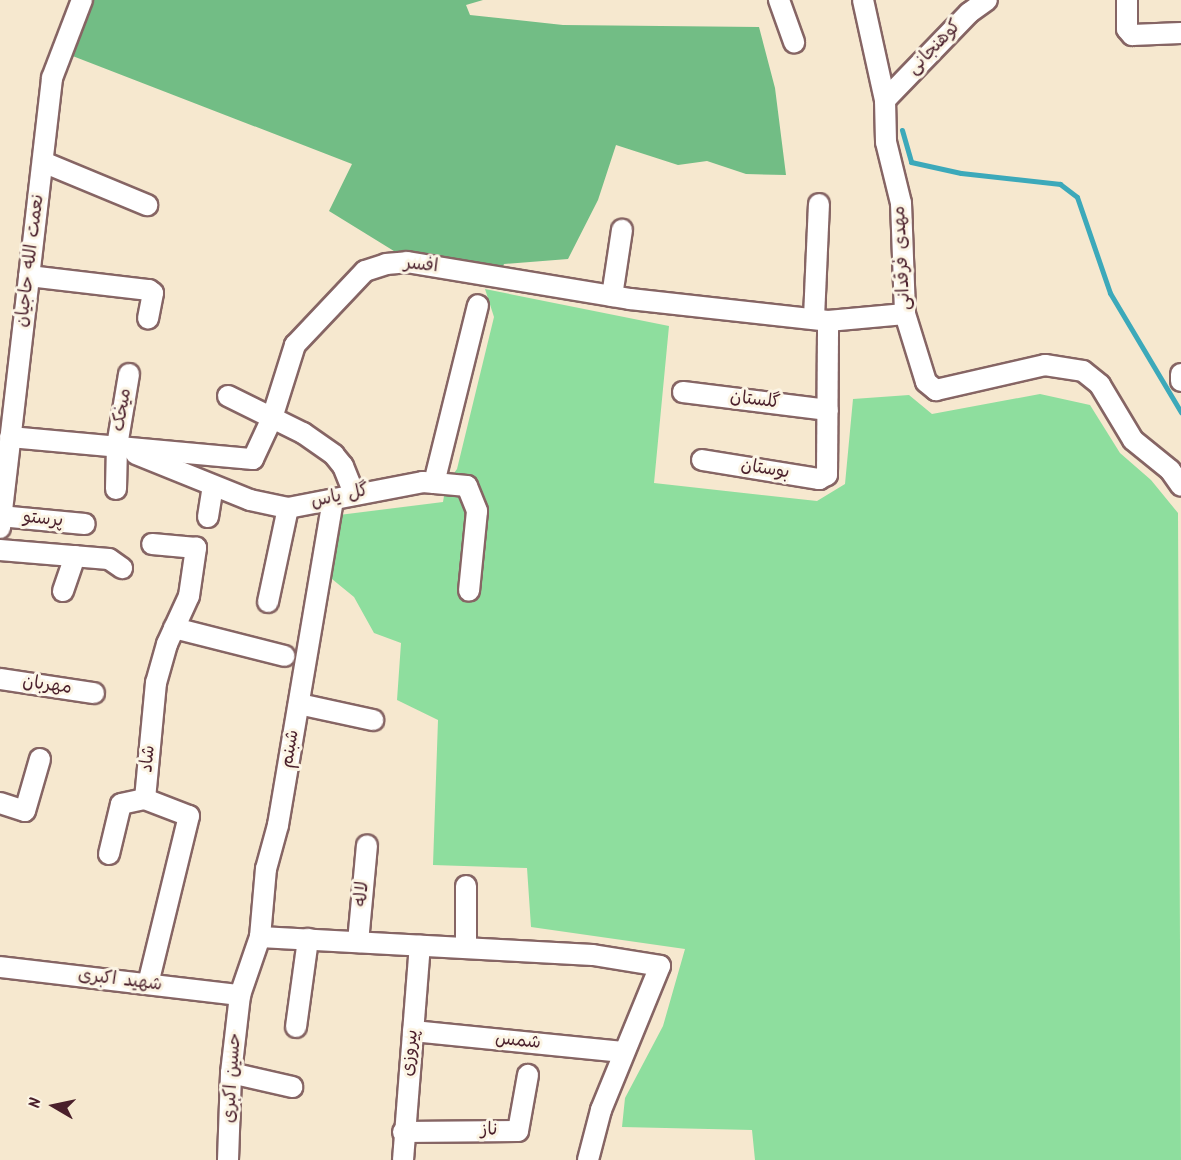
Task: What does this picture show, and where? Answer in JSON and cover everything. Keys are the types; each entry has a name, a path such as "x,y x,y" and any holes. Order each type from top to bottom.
{"street":[{"name":"نعمت الله حاجیان","path":"0,520 52,78 82,0"},
{"path":"779,0 794,42"},
{"name":"مهدی فرقدانی","path":"863,0 885,100 886,142 901,204 905,314 926,381 936,390 1045,365 1083,371 1100,385 1133,440 1170,470 1181,486"},
{"name":"کوهنجانی","path":"885,100 969,13 987,0"},
{"path":"1127,0 1127,29 1132,35 1181,33"},
{"path":"42,162 147,205"},
{"path":"819,204 821,320 828,410"},
{"path":"612,296 622,230"},
{"name":"افسر","path":"10,437 248,461 256,456 272,418 296,345 365,271 407,262 612,296 821,320 905,314"},
{"path":"29,276 149,290 153,293 148,319"},
{"path":"434,483 478,305"},
{"name":"میخک","path":"116,489 117,446 129,374"},
{"name":"گلستان","path":"683,392 828,410"},
{"path":"228,396 303,433 334,455 343,466 354,494"},
{"name":"بوستان","path":"702,460 819,479 827,475 828,410"},
{"name":"گل یاس","path":"117,446 250,500 288,508 333,501 354,494 434,483 467,486 477,511 469,591"},
{"path":"208,517 213,486"},
{"name":"شبنم","path":"240,995 260,937 266,869 299,704 333,501"},
{"path":"268,602 288,508"},
{"name":"پرستو","path":"0,520 85,525"},
{"name":"شاد","path":"148,984 189,816 145,799 156,683 174,628 189,596 196,548 152,544"},
{"path":"0,550 109,559 122,568"},
{"path":"63,591 75,556"},
{"path":"174,628 285,656"},
{"name":"مهربان","path":"0,679 93,693"},
{"path":"299,704 373,720"},
{"path":"0,803 25,811 40,759"},
{"path":"109,854 122,804 145,799"},
{"name":"لاله","path":"358,942 367,845"},
{"path":"466,886 466,948"},
{"path":"260,937 593,955 660,966 623,1052 588,1160"},
{"path":"296,1027 308,939"},
{"name":"پیروزی","path":"403,1160 403,1132 420,946"},
{"name":"شهید اکبری","path":"0,967 240,995"},
{"name":"حسین اکبری","path":"228,1160 231,1073 240,995"},
{"name":"شمس","path":"413,1031 623,1052"},
{"path":"231,1073 292,1087"},
{"name":"ناز","path":"403,1132 518,1131 528,1075"}],"green space":[{"path":"90,0 483,0 466,5 470,15 563,25 759,27 775,88 786,175 746,174 707,161 678,165 616,145 598,200 568,259 504,264 501,271 402,256 329,211 352,164 70,55"},
{"path":"485,289 669,326 654,483 817,501 845,484 853,399 909,395 932,414 1040,394 1090,405 1120,453 1151,480 1178,513 1181,1160 755,1160 752,1130 622,1127 625,1098 663,1026 685,949 531,927 527,868 433,865 438,720 397,700 401,643 374,633 354,597 332,579 331,516 443,502 446,484 457,469 494,317"}],"waterway":[{"path":"902,130 911,162 961,173 1060,184 1077,197 1110,293 1181,412"}]}
